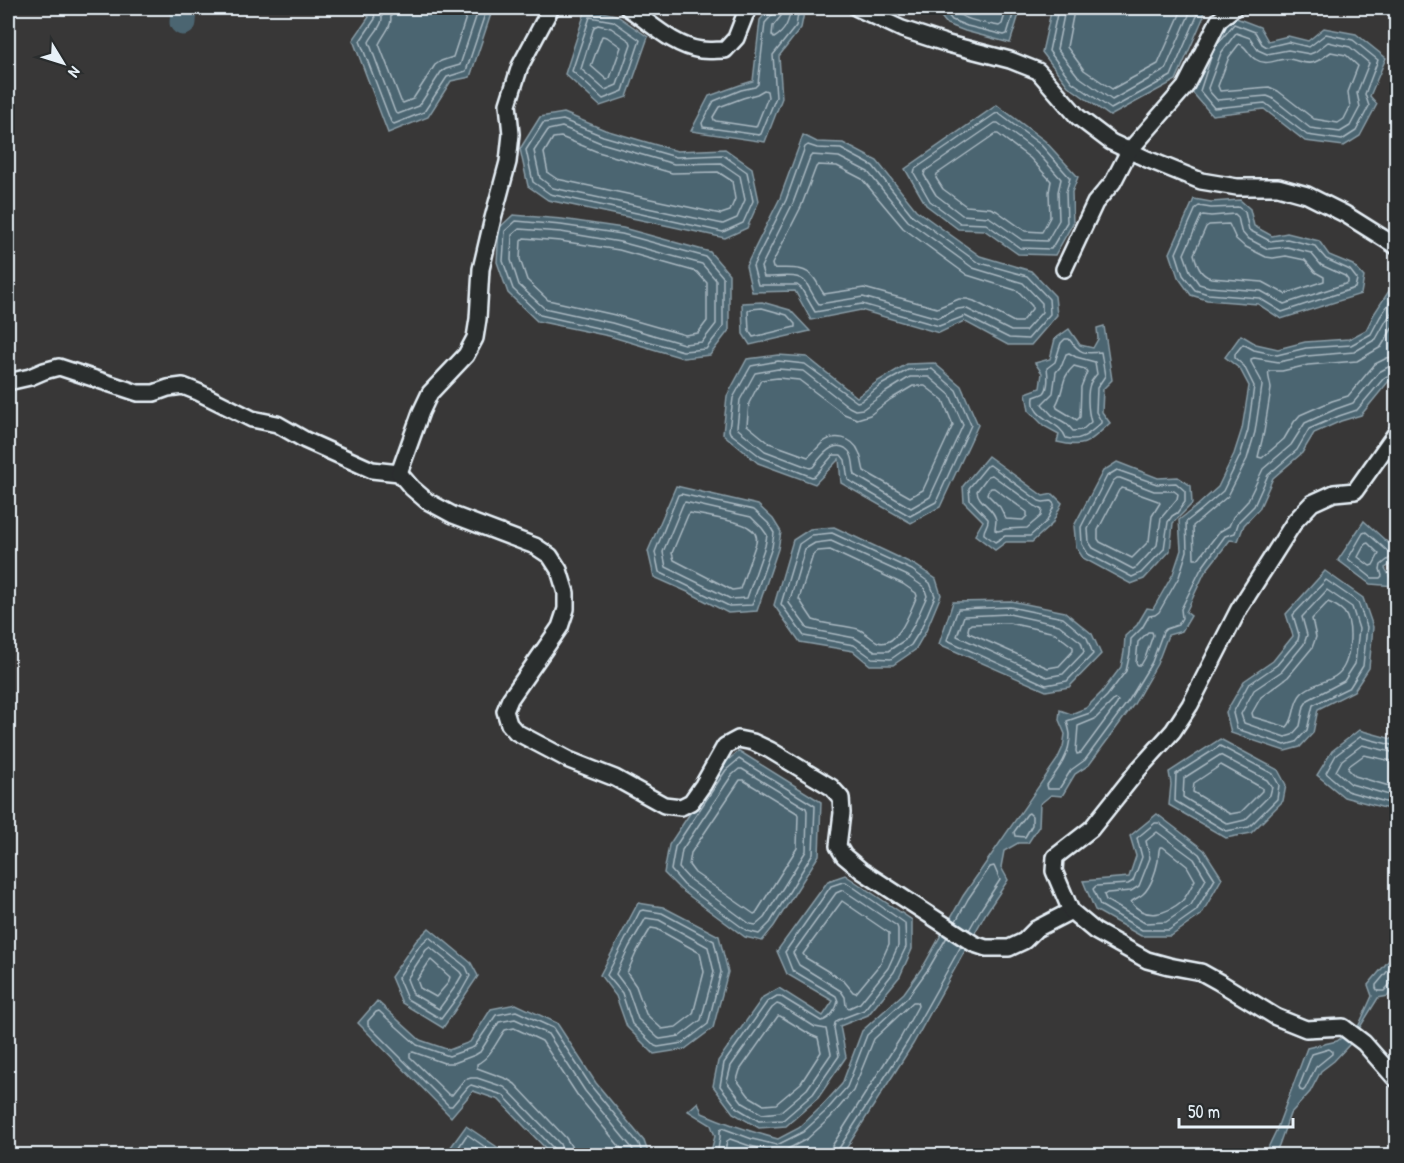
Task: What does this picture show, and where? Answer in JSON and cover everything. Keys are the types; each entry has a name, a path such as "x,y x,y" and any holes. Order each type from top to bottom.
{"street":[{"path":"399,473 430,393 466,355 475,338 481,269 508,162 511,134 508,104 520,66 551,8"},
{"path":"628,8 672,40 701,50 725,50 736,38 750,8"},
{"path":"857,8 902,29 1010,60 1038,71 1078,117 1111,142 1129,151 1202,182 1237,187 1278,187 1307,195 1344,214 1396,246"},
{"path":"1064,269 1095,203 1113,182 1129,151 1185,87 1219,20 1234,8"},
{"path":"8,382 59,367 138,393 154,393 183,386 252,419 277,424 305,440 372,470 399,473 428,501 453,515 535,546 550,556 559,570 566,593 566,609 560,627 510,699 505,711 509,724 516,732 569,760 615,778 664,805 681,807 691,802 725,746 738,739 753,742 831,787 841,798 842,813 838,846 844,856 862,871 974,944 986,948 1009,948 1024,941 1036,929 1071,911"},
{"path":"1396,433 1355,491 1334,493 1312,502 1295,521 1239,609 1190,705 1173,731 1091,829 1055,857 1054,871 1071,911 1095,931 1147,960 1201,972 1276,1017 1306,1029 1343,1027 1364,1043 1396,1079"}],"water":[{"path":"357,8 493,8 470,77 451,81 428,117 388,133 353,40 369,17"},
{"path":"770,8 805,8 801,28 779,56 782,98 765,142 691,131 709,96 753,81 760,20"},
{"path":"934,8 1021,8 1010,43 947,24"},
{"path":"1042,8 1202,8 1204,16 1176,80 1110,116 1068,86 1042,52 1051,12"},
{"path":"586,9 616,15 648,37 627,97 600,106 565,74"},
{"path":"1231,16 1260,27 1268,41 1288,36 1308,41 1324,28 1356,34 1386,58 1370,96 1377,104 1360,136 1344,146 1305,141 1264,109 1212,115 1192,92 1209,46"},
{"path":"997,105 1045,141 1078,177 1072,192 1073,223 1055,255 1018,254 984,230 958,229 926,205 905,169"},
{"path":"564,113 605,130 677,151 725,149 752,168 759,201 747,228 725,238 548,200 528,186 520,149 540,117"},
{"path":"803,135 817,142 843,143 877,161 916,210 980,256 1031,271 1055,296 1057,315 1031,345 1008,345 964,321 939,333 861,310 811,320 795,291 752,292 746,266 780,198"},
{"path":"1194,199 1211,202 1240,200 1250,209 1254,226 1272,236 1287,233 1319,241 1329,255 1353,265 1364,277 1361,294 1281,319 1258,304 1207,300 1191,295 1178,277 1170,253"},
{"path":"513,215 623,228 710,252 729,274 729,330 710,355 683,358 609,336 537,321 508,293 497,262 499,228"},
{"path":"1396,280 1396,378 1388,382 1361,415 1314,433 1302,453 1273,478 1259,509 1244,525 1238,541 1230,540 1205,572 1186,612 1191,616 1182,631 1168,635 1157,664 1134,704 1089,765 1075,774 1062,796 1051,795 1040,804 1039,826 1028,843 1018,843 1004,851 1001,867 1008,880 986,913 913,1044 842,1155 710,1155 715,1136 711,1125 688,1111 698,1102 702,1113 740,1128 778,1139 799,1128 842,1084 862,1031 904,993 924,965 963,896 1057,760 1063,747 1065,734 1059,720 1060,710 1071,714 1086,708 1121,667 1125,636 1137,625 1147,608 1153,609 1173,574 1181,550 1179,520 1218,487 1234,454 1242,429 1249,386 1240,369 1225,357 1241,335 1256,344 1278,349 1305,342 1349,339 1366,330"},
{"path":"762,302 790,310 810,331 750,345 743,334 742,303"},
{"path":"1104,326 1112,380 1103,389 1102,412 1110,423 1097,435 1081,444 1057,442 1059,434 1044,426 1029,411 1026,393 1040,388 1042,373 1035,363 1050,359 1055,339 1069,329 1080,345 1093,348 1098,339 1097,328"},
{"path":"778,355 807,357 857,397 907,364 934,363 961,386 978,425 940,507 911,523 841,483 839,459 815,484 758,463 723,434 727,396 747,359"},
{"path":"988,456 1043,496 1053,494 1062,503 1052,524 1032,542 1006,542 995,550 975,535 983,521 964,502 963,486"},
{"path":"1117,462 1158,478 1178,477 1191,486 1192,504 1173,523 1170,551 1144,579 1131,584 1083,558 1076,547 1074,526 1103,471"},
{"path":"676,486 758,505 773,519 781,532 778,549 757,611 728,613 654,577 648,551"},
{"path":"1364,521 1396,550 1396,561 1385,568 1395,586 1370,584 1338,560"},
{"path":"834,527 915,565 936,579 941,595 926,631 915,650 893,665 870,665 853,651 800,642 774,605 793,540 810,529"},
{"path":"1325,571 1363,598 1373,627 1369,668 1354,691 1318,709 1313,733 1300,747 1285,751 1231,733 1226,712 1244,681 1273,661 1293,636 1286,614"},
{"path":"1011,601 1065,612 1092,634 1101,654 1069,687 1046,691 939,644 953,602"},
{"path":"1359,730 1396,740 1396,811 1344,797 1317,775 1332,751"},
{"path":"1220,739 1278,770 1286,785 1283,801 1251,833 1226,838 1169,805 1171,784 1169,772"},
{"path":"739,751 821,802 819,855 762,941 745,937 680,889 664,873 669,845 722,765"},
{"path":"1157,814 1204,850 1222,878 1201,915 1171,936 1141,936 1095,910 1083,881 1129,877 1136,856 1130,836"},
{"path":"845,875 912,920 912,949 900,976 868,1015 840,1026 846,1057 818,1098 786,1126 759,1128 733,1113 713,1086 718,1061 763,997 779,988 823,1016 833,1001 787,974 777,951 828,881"},
{"path":"638,903 663,907 719,936 728,972 713,1028 685,1049 654,1054 627,1027 616,996 600,975"},
{"path":"429,928 471,963 478,976 443,1028 402,1003 391,977 416,941"},
{"path":"1396,954 1396,985 1388,996 1378,998 1349,1045 1321,1071 1310,1092 1290,1114 1274,1155 1264,1156 1276,1131 1307,1048 1337,1041 1359,1025 1372,996 1368,985"},
{"path":"377,1001 420,1040 449,1050 470,1042 491,1009 516,1004 557,1023 596,1083 644,1141 649,1155 552,1155 499,1100 473,1091 451,1117 358,1023"},
{"path":"466,1126 509,1155 445,1155"}],"waterway":[{"path":"183,22 184,8"}]}
